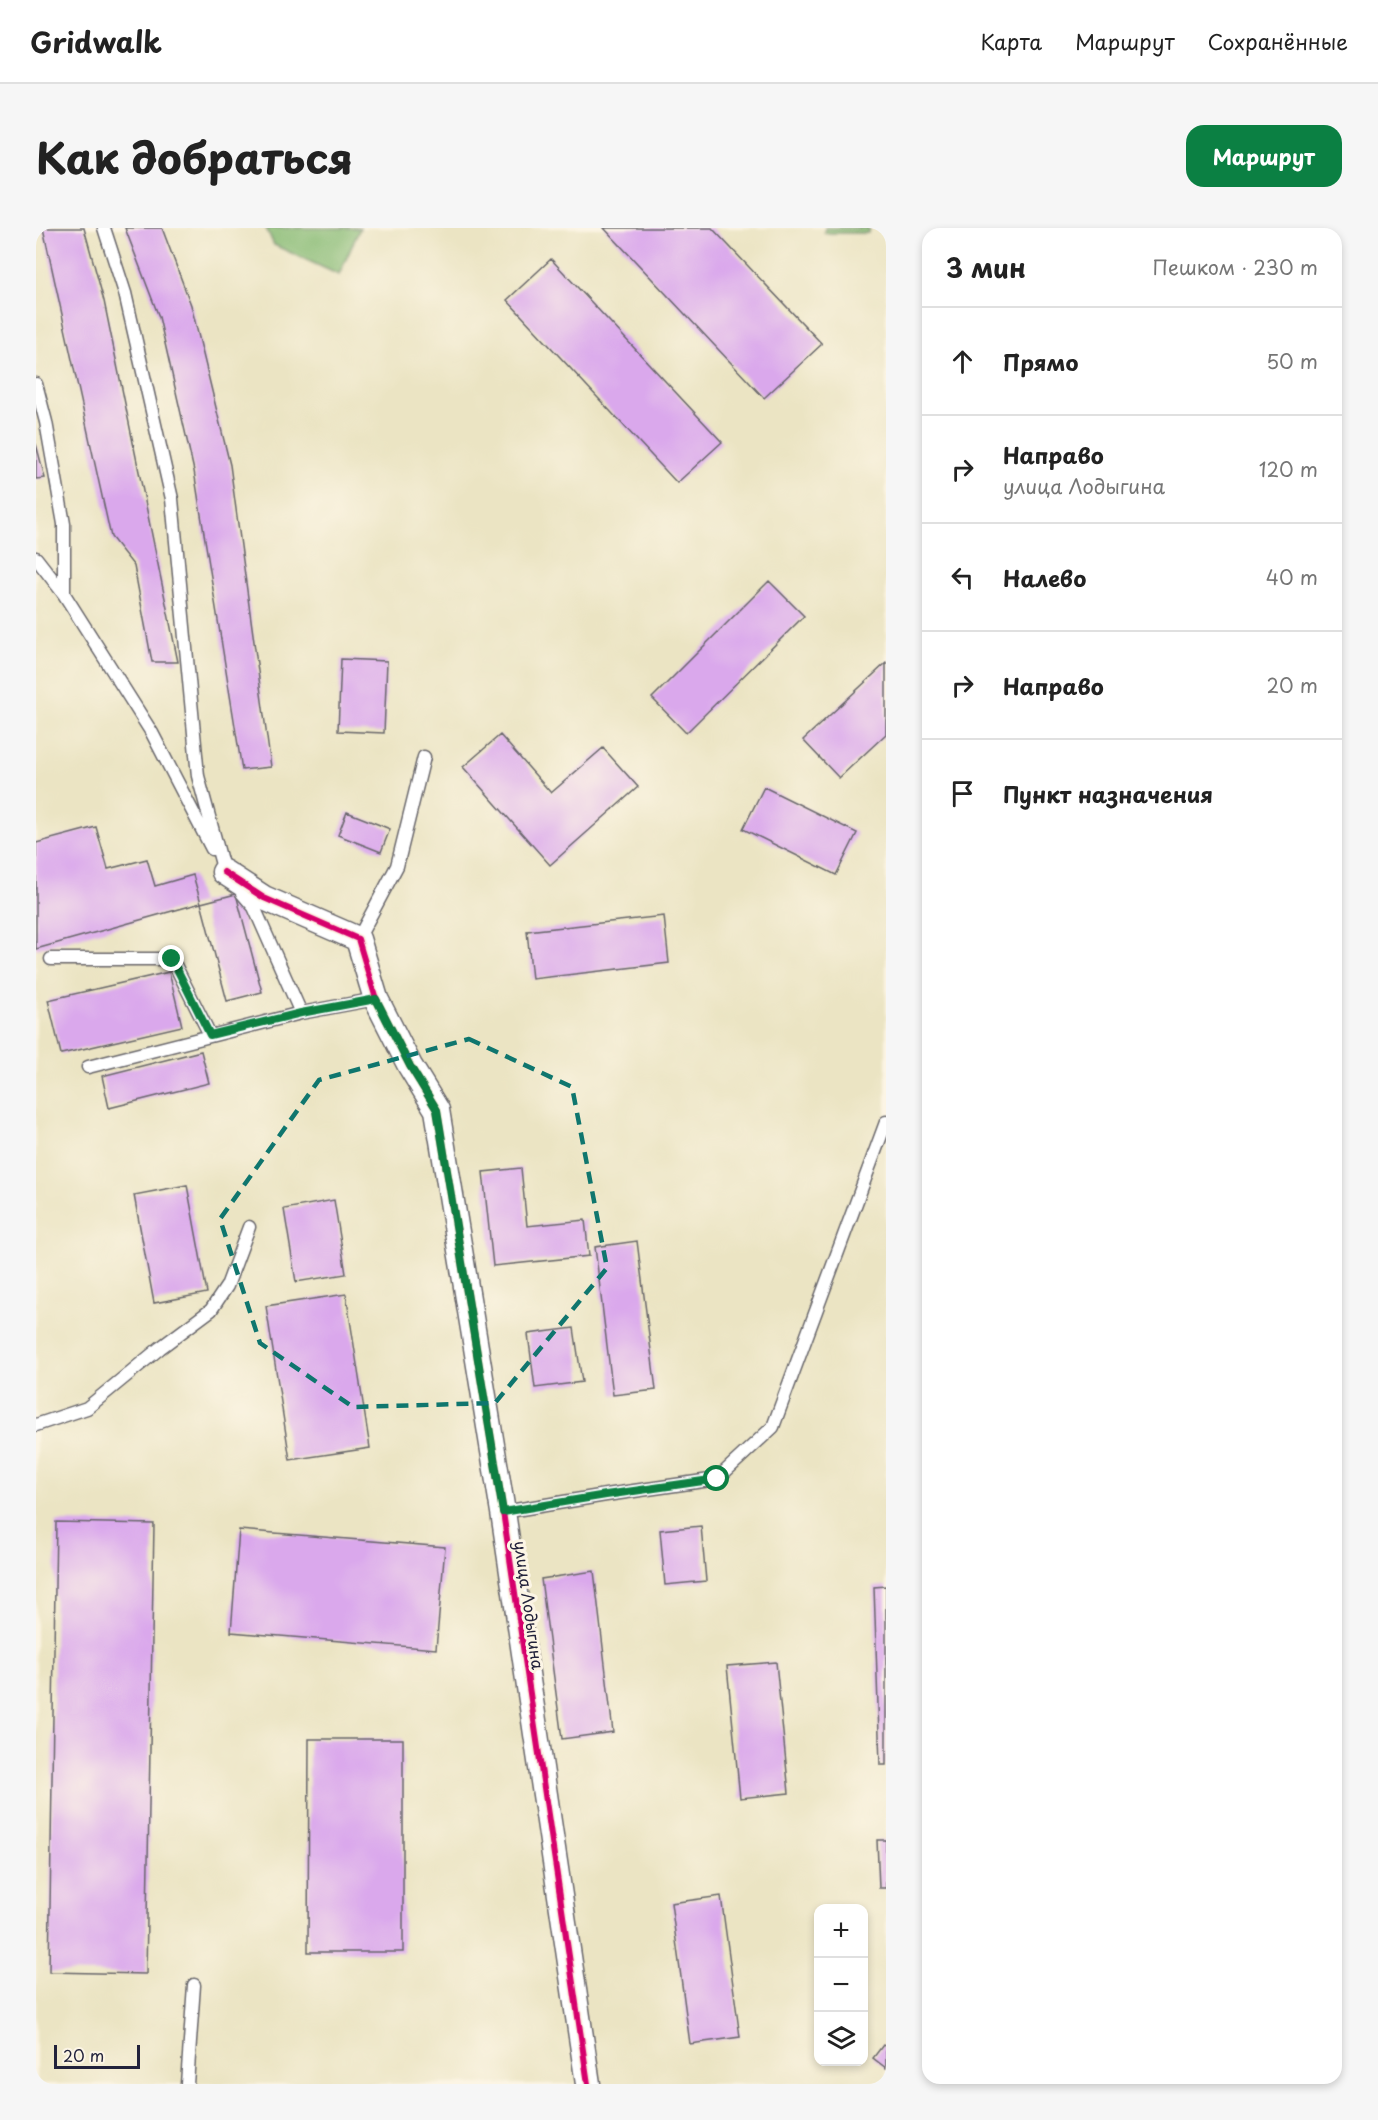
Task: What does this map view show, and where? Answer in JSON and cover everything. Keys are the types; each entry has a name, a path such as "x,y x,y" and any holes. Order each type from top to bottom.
{"street":[{"path":"224,872 264,898 358,939"},
{"name":"улица Лодыгина","path":"358,939 376,999 410,1066 437,1110 503,1512 588,2084"}],"lane":[{"path":"104,228 125,293 172,499 198,776 224,872"},
{"path":"36,384 46,422 64,524 64,594"},
{"path":"36,558 64,594 152,733 224,872 254,907 301,1013"},
{"path":"358,939 397,866 424,757"},
{"path":"51,959 172,959 210,1035"},
{"path":"88,1067 301,1013 376,999"},
{"path":"503,1512 717,1479 773,1427 886,1122"},
{"path":"36,1425 87,1408 160,1348 211,1310 227,1286 249,1227"},
{"path":"187,2084 194,1985"}],"highlighted area":[{"path":"469,1039 572,1087 607,1268 495,1403 353,1407 260,1343 220,1219 319,1080"}],"green space":[{"path":"266,228 360,228 339,275 274,245"},
{"path":"825,228 870,228 868,233 824,233"}],"building":[{"path":"43,228 84,228 104,301 178,662 152,662 134,566 111,537"},
{"path":"125,228 162,228 191,305 230,465 271,767 242,770 194,471 159,317"},
{"path":"604,228 712,228 822,344 764,398"},
{"path":"551,259 722,442 677,483 507,300"},
{"path":"36,444 45,478 36,479"},
{"path":"769,581 804,616 686,733 652,698"},
{"path":"341,659 387,661 384,733 338,731"},
{"path":"886,663 886,734 839,778 803,740"},
{"path":"500,735 551,793 603,748 638,787 550,865 463,767"},
{"path":"764,787 857,833 836,875 743,829"},
{"path":"347,812 390,829 381,852 338,835"},
{"path":"96,827 108,869 147,859 155,886 193,875 201,903 36,949 36,843"},
{"path":"236,894 262,992 227,1001 201,903"},
{"path":"664,916 669,963 532,979 527,931"},
{"path":"169,972 182,1026 61,1054 48,1000"},
{"path":"201,1051 209,1083 109,1108 102,1076"},
{"path":"521,1168 527,1226 585,1220 589,1256 493,1266 483,1172"},
{"path":"187,1185 207,1293 154,1303 134,1195"},
{"path":"334,1200 346,1274 296,1282 284,1209"},
{"path":"637,1241 656,1390 613,1395 595,1247"},
{"path":"346,1294 370,1448 290,1460 266,1306"},
{"path":"574,1328 582,1382 535,1388 528,1334"},
{"path":"56,1522 154,1524 146,1974 49,1972"},
{"path":"701,1526 706,1581 665,1585 660,1530"},
{"path":"239,1530 445,1547 436,1649 231,1632"},
{"path":"594,1571 613,1732 562,1739 541,1579"},
{"path":"886,1586 886,1765 880,1765 874,1587"},
{"path":"776,1662 789,1793 740,1798 727,1666"},
{"path":"309,1739 403,1739 403,1952 308,1952"},
{"path":"877,1840 886,1840 886,1888 879,1888"},
{"path":"721,1896 740,2037 690,2044 671,1903"},
{"path":"883,2045 886,2047 886,2068 873,2058"}],"cycle path":[{"path":"224,872 264,898 358,939 376,999 410,1066 437,1110 503,1512 588,2084"}],"route":[{"path":"172,959 210,1035 301,1013 376,999 410,1066 437,1110 503,1512 717,1479"}]}
